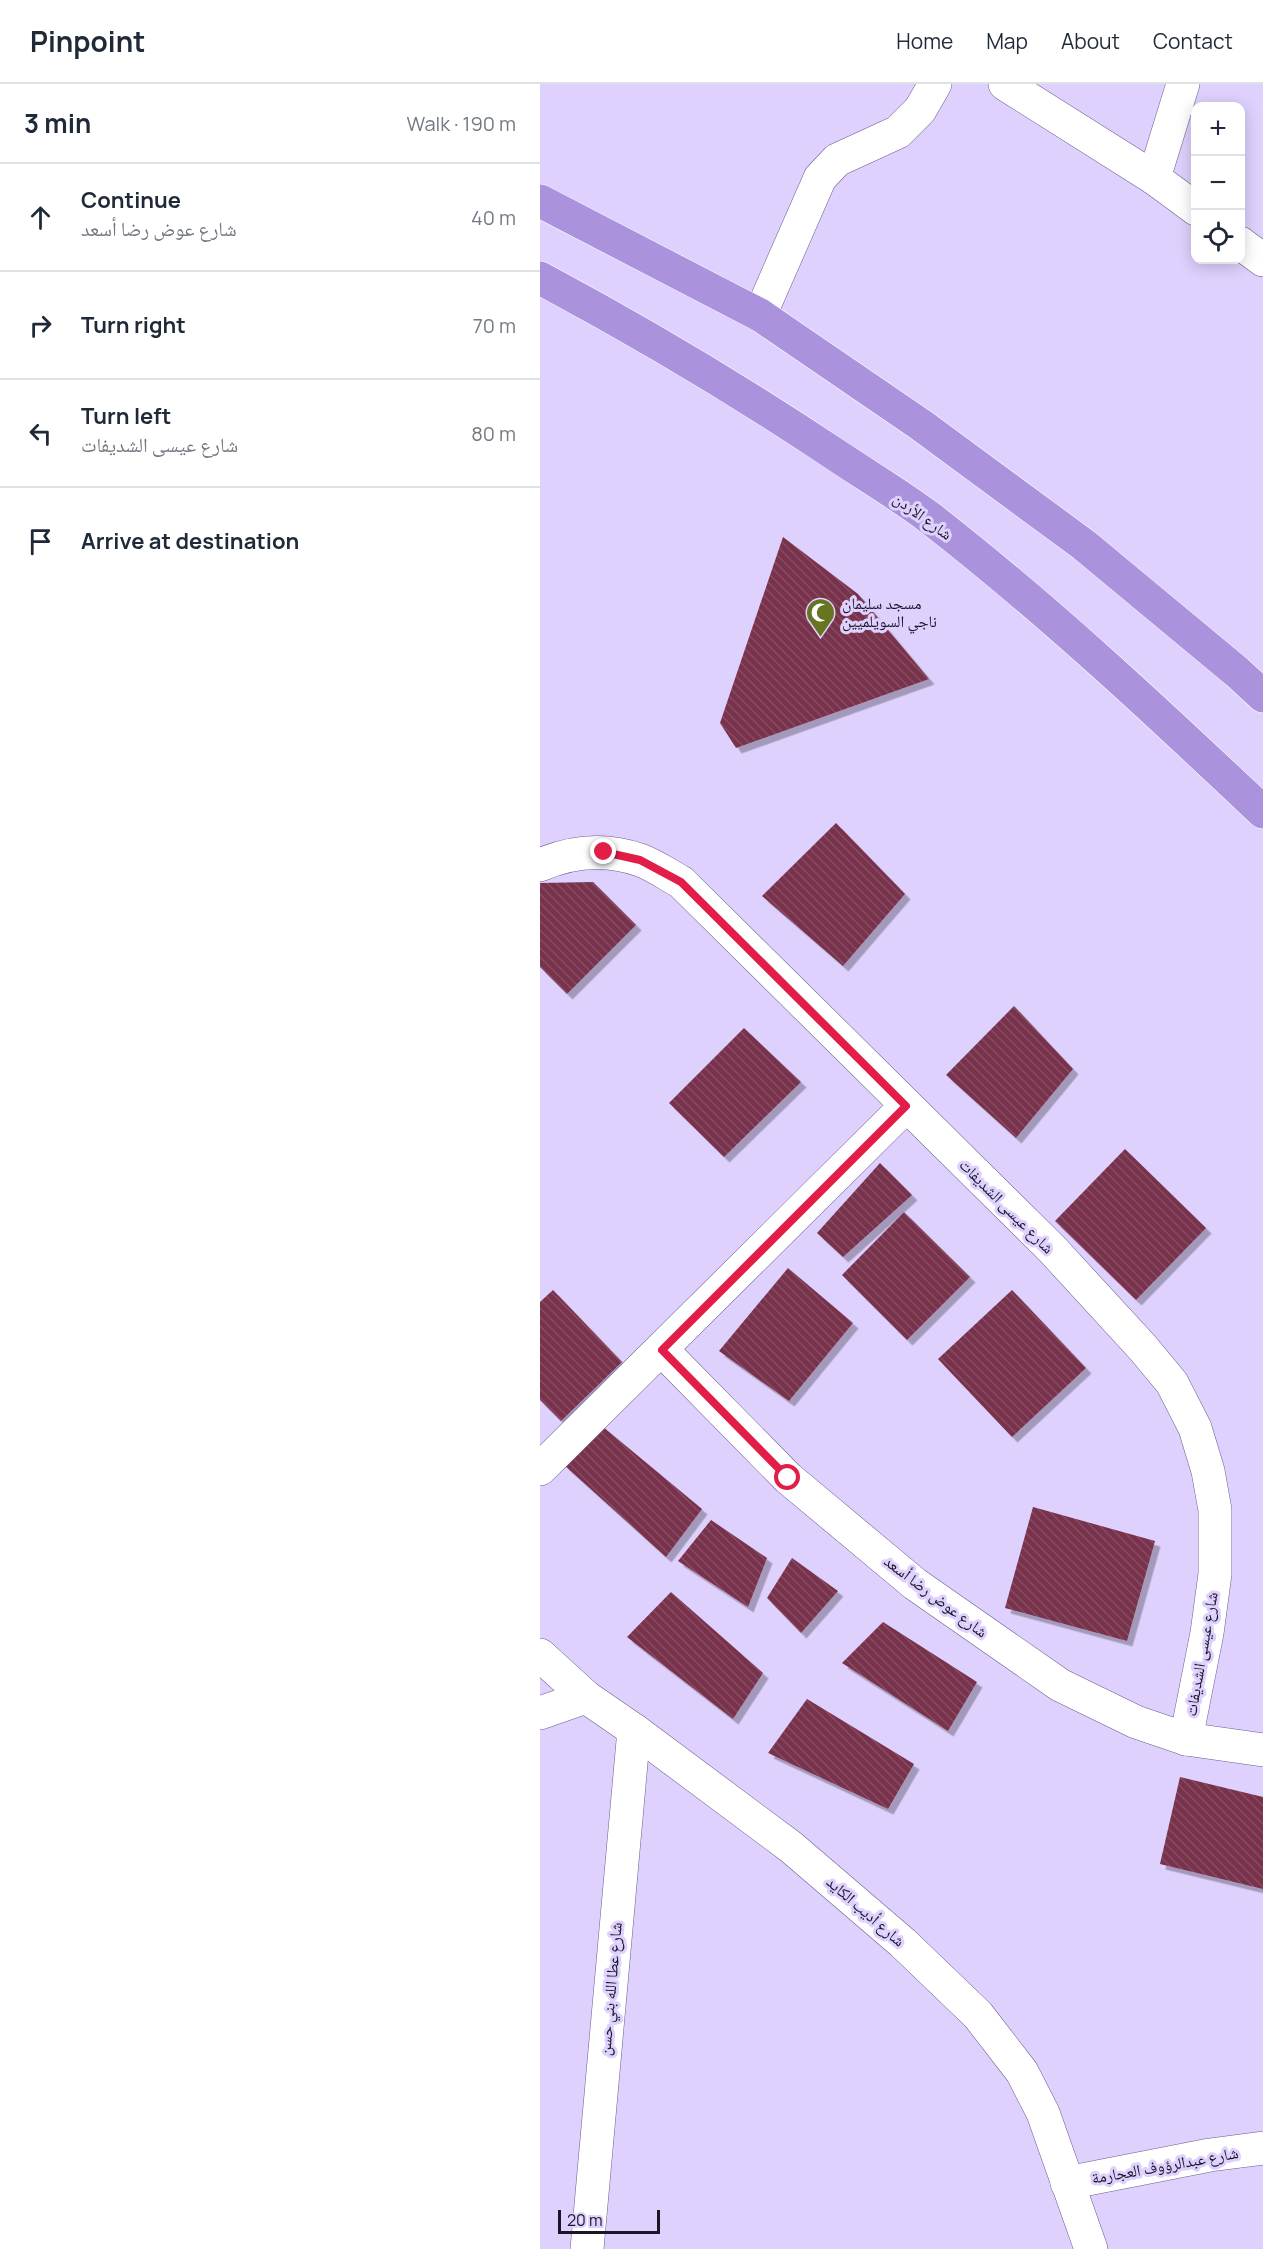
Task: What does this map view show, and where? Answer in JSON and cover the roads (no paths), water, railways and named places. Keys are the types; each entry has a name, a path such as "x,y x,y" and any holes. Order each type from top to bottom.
{"highway":[{"path":"540,201 760,315 921,425 1084,545 1263,696"},
{"name":"شارع الأردن","path":"540,278 633,328 755,401 928,517 1054,621 1176,729 1263,812"}],"street":[{"path":"760,315 820,178 837,160 898,132 920,110 935,84"},
{"path":"1005,84 1154,178 1191,205"},
{"path":"1154,178 1183,84"},
{"path":"1245,247 1263,260"},
{"name":"شارع عيسى الشديفات","path":"540,865 562,856 604,852 640,860 681,882 1052,1249 1172,1383 1195,1428 1208,1471 1215,1510 1215,1574 1207,1633 1186,1739"},
{"path":"540,1469 906,1106"},
{"name":"شارع عوض رضا أسعد","path":"662,1350 788,1478 915,1584 1060,1685 1136,1722 1186,1739 1263,1750"},
{"name":"شارع أديب الكايد","path":"540,1655 586,1697 791,1847 903,1943 978,2015 1022,2072 1043,2113 1091,2249"},
{"path":"540,1713 586,1697"},
{"name":"شارع عطا الله بني حسن","path":"587,2249 634,1730"},
{"name":"شارع عبدالرؤوف العجارمة","path":"1067,2183 1210,2155 1263,2148"}],"place":[{"name":"مسجد سليمان ناجي السويلميين","path":"821,638"}]}
